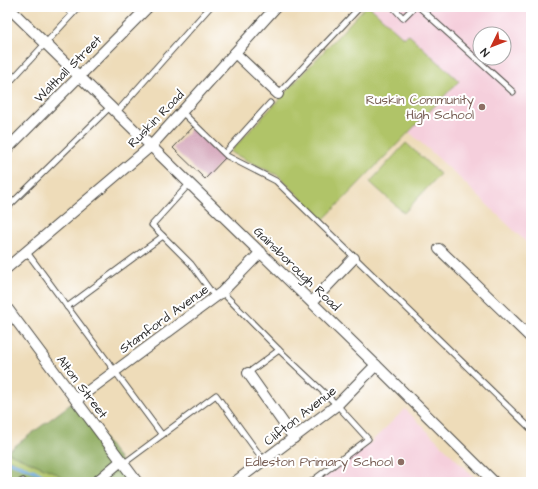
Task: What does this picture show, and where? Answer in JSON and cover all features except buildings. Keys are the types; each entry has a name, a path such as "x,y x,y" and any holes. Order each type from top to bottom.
{"street":[{"name":"Gainsborough Road","path":"8,7 261,252 492,481"},
{"name":"Walthall Street","path":"7,149 148,7"},
{"name":"Ruskin Road","path":"7,268 151,146 276,7"},
{"path":"235,53 278,94"},
{"path":"439,249 531,338"},
{"name":"Stamford Avenue","path":"76,400 219,295 261,252"},
{"path":"312,302 354,258"},
{"name":"Alton Street","path":"7,308 137,482"},
{"name":"Clifton Avenue","path":"235,482 337,405 376,365"},
{"path":"248,373 294,438"},
{"path":"96,482 122,463"}],"lane":[{"path":"65,7 72,14"},
{"path":"7,84 79,7"},
{"path":"7,208 113,110 210,7"},
{"path":"278,94 360,7"},
{"path":"393,7 404,18 414,7"},
{"path":"419,7 513,92"},
{"path":"225,153 270,103"},
{"path":"181,111 225,153 276,182 531,429"},
{"path":"190,183 152,225 191,264 219,295 337,405 368,439 311,482"},
{"path":"67,307 163,236"},
{"path":"26,251 162,435"},
{"path":"248,373 279,350"},
{"path":"122,463 216,395 264,461"}],"shaded area":[{"name":"Ruskin Community High School","path":"370,7 531,7 531,247 448,167 409,132 459,81 408,34 404,38"},
{"name":"Edleston Primary School","path":"405,409 478,481 317,482 371,442"}],"green space":[{"path":"365,7 370,7 404,38 408,34 459,81 323,220 279,176 230,152"},
{"path":"406,143 440,174 404,213 370,182"},
{"path":"76,400 136,482 67,482 56,473 7,452"},
{"path":"7,452 56,473 67,482 54,482 35,471 7,461"},
{"path":"7,459 35,471 54,482 21,482 22,481 7,476"}],"waterway":[{"path":"7,461 35,471 54,482"}],"place":[{"name":"Ruskin Community High School","path":"482,107"},
{"name":"Edleston Primary School","path":"401,462"}]}
